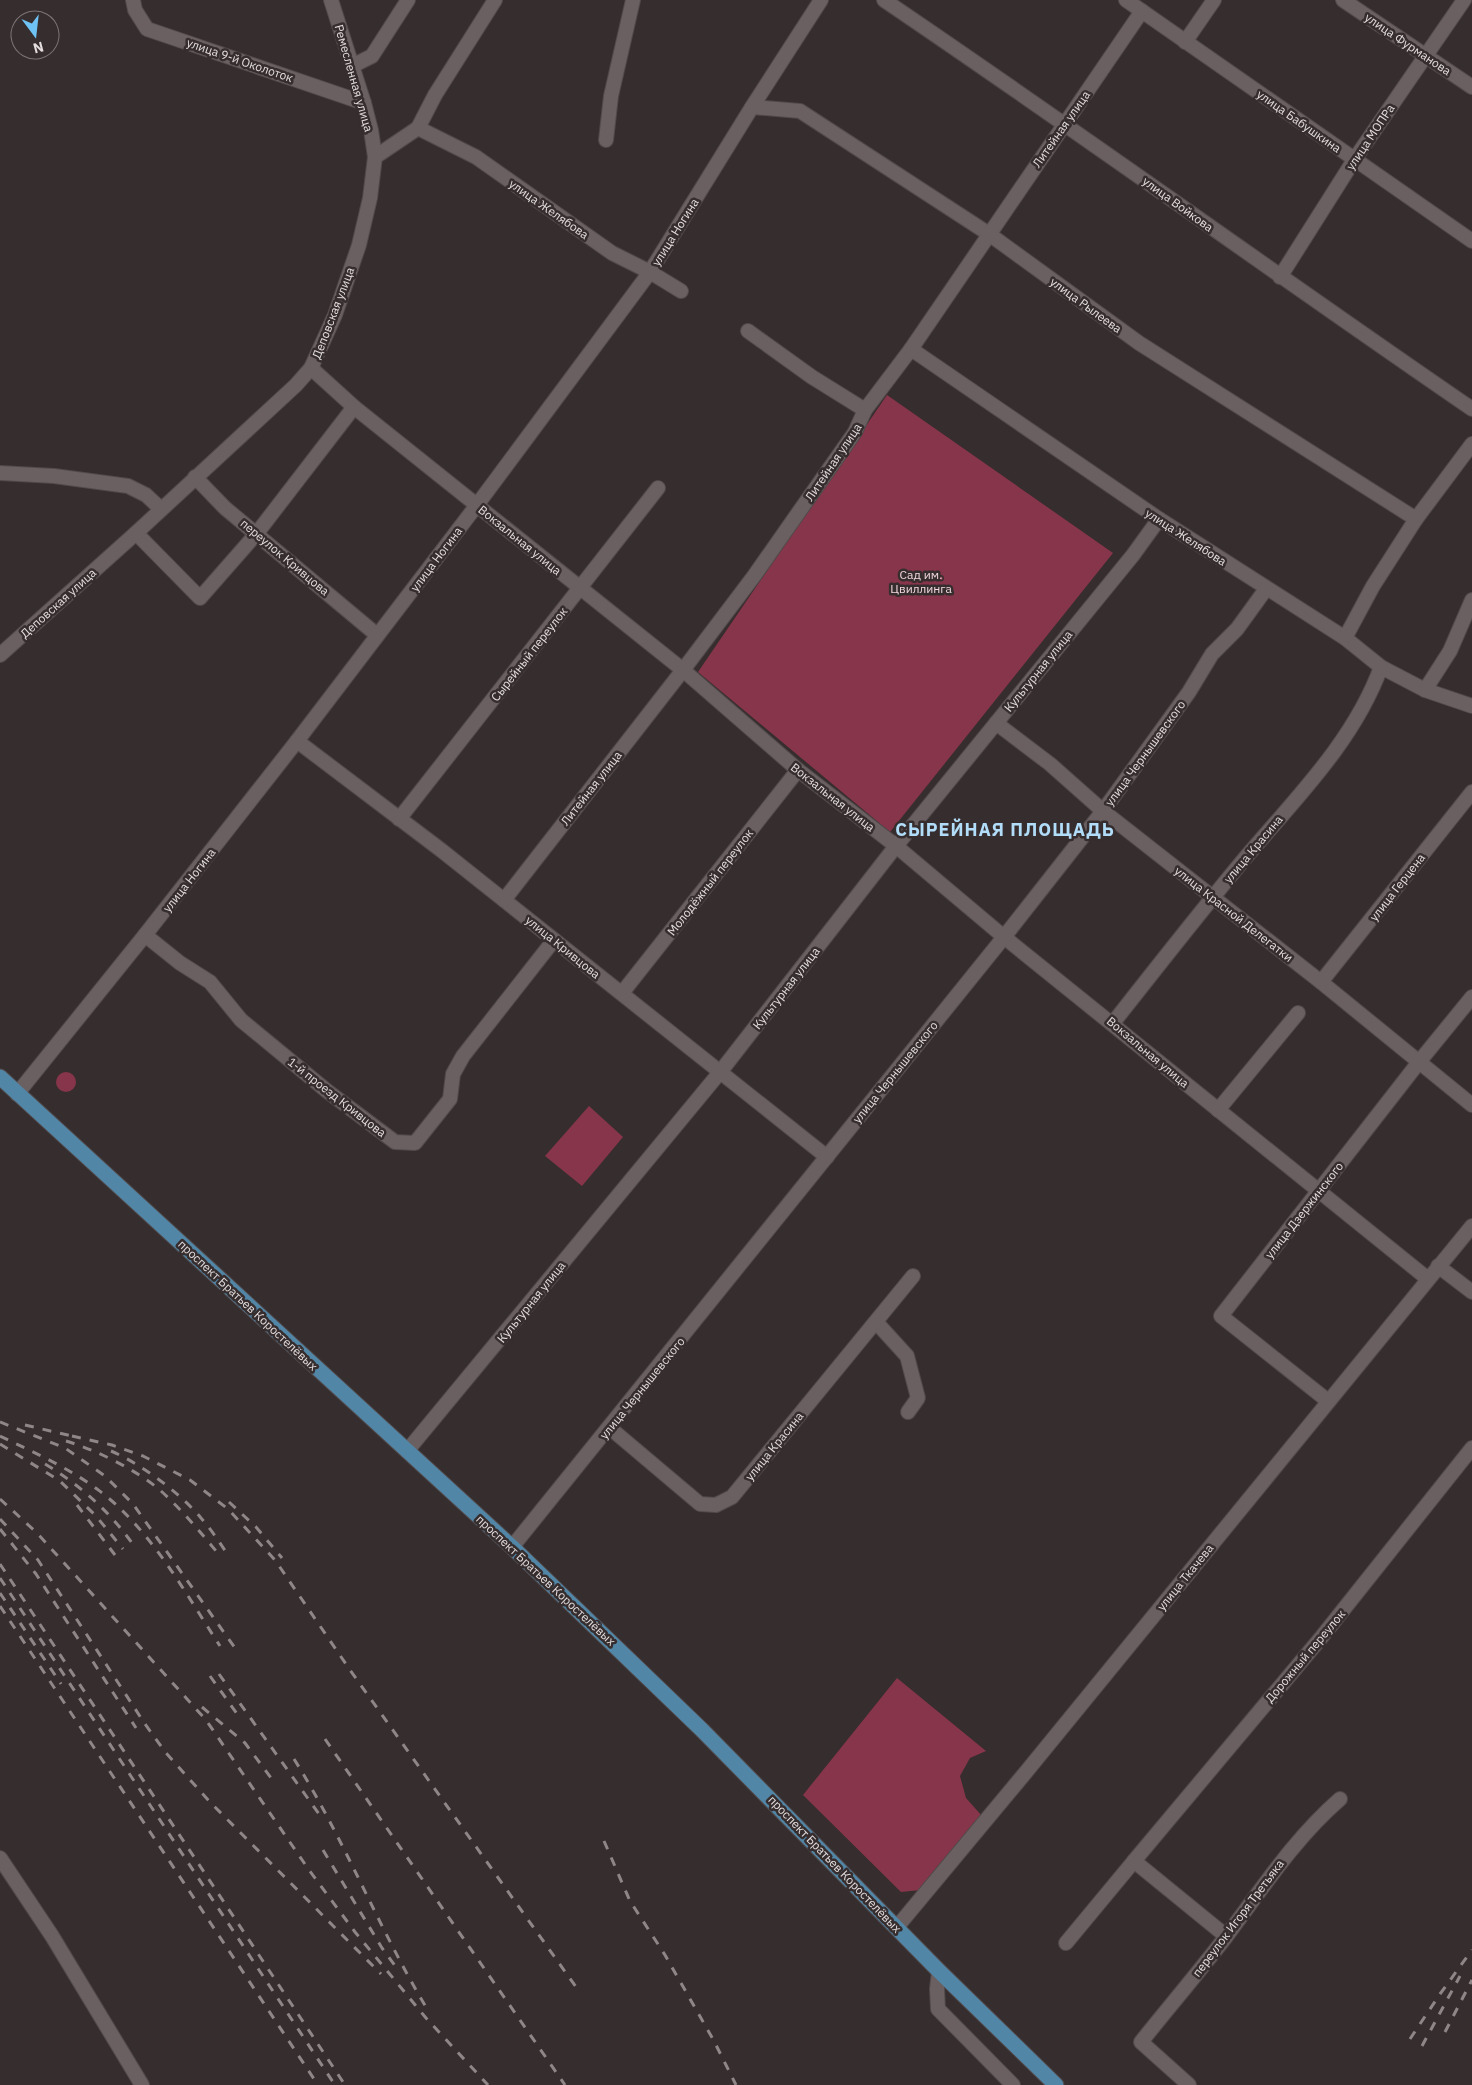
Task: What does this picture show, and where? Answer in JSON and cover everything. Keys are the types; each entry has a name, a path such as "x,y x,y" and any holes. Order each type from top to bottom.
{"main road":[{"name":"проспект Братьев Коростелёвых","path":"0,1077 512,1547 702,1730 939,1971 1056,2085"},
{"name":"проспект Братьев Коростелёвых","path":"0,1084 17,1094"}],"street":[{"name":"улица 9-й Околоток","path":"133,0 135,10 147,28 364,103"},
{"name":"Ремесленная улица","path":"331,0 364,103 375,157"},
{"path":"352,66 372,56 408,0"},
{"path":"375,157 418,128 435,95 495,0"},
{"path":"606,140 611,96 633,0"},
{"name":"улица Ногина","path":"17,1094 297,741 477,505 650,272 821,0"},
{"name":"улица Войкова","path":"884,0 1065,123 1280,277 1472,409"},
{"name":"улица Бабушкина","path":"1126,0 1472,241"},
{"path":"1185,42 1214,0"},
{"name":"улица Фурманова","path":"1343,0 1472,87"},
{"name":"улица МОПРа","path":"1280,277 1354,160 1464,0"},
{"name":"Литейная улица","path":"504,900 754,576 855,432 865,410 910,349 1142,12"},
{"name":"улица Рылеева","path":"752,107 800,111 988,234 1139,343 1416,519"},
{"name":"улица Желябова","path":"418,128 476,157 612,253 650,272 681,291"},
{"name":"Деповская улица","path":"0,655 136,533 296,385 311,368 335,315 360,244 370,198 375,157"},
{"path":"748,331 812,377 865,410"},
{"name":"улица Желябова","path":"910,349 1159,519 1345,638 1382,667 1425,690 1472,706"},
{"name":"Вокзальная улица","path":"311,368 354,407 683,670 798,770 896,846 1004,937 1428,1279"},
{"path":"136,533 200,598 257,533 354,407"},
{"path":"1345,638 1373,586 1416,519 1472,444"},
{"path":"0,474 54,476 128,486 146,495 161,509"},
{"name":"переулок Кривцова","path":"195,477 226,508 377,635"},
{"name":"Сырейный переулок","path":"399,819 658,488"},
{"name":"Культурная улица","path":"407,1451 721,1071 896,846 1133,555 1159,519"},
{"name":"улица Чернышевского","path":"512,1547 610,1428 1004,937 1103,811 1189,692 1212,654 1237,629 1266,589"},
{"path":"1425,690 1450,651 1472,600"},
{"name":"улица Красина","path":"1113,1023 1212,898 1332,754 1360,715 1382,667"},
{"name":"улица Красной Делегатки","path":"996,723 1050,764 1103,811 1321,982 1472,1105"},
{"name":"улица Кривцова","path":"297,741 504,900 827,1157"},
{"name":"Молодёжный переулок","path":"622,993 798,770"},
{"name":"улица Герцена","path":"1321,982 1472,792"},
{"name":"1-й проезд Кривцова","path":"145,935 180,963 210,982 241,1020 326,1091 395,1142 415,1143 450,1099 453,1074 462,1056 554,940"},
{"name":"улица Дзержинского","path":"1328,1401 1222,1316 1419,1062 1472,997"},
{"path":"1218,1110 1298,1013"},
{"name":"улица Ткачева","path":"897,1927 1060,1731 1472,1226"},
{"path":"1438,1266 1472,1292"},
{"name":"улица Красина","path":"610,1428 700,1504 716,1505 732,1497 913,1276"},
{"path":"876,1322 907,1356 918,1398 908,1412"},
{"name":"Дорожный переулок","path":"1066,1943 1320,1640 1472,1448"},
{"name":"переулок Игоря Третьяка","path":"1189,2085 1141,2042 1226,1936 1289,1852 1319,1816 1340,1799"},
{"path":"0,1858 52,1936 142,2085"},
{"path":"1134,1861 1226,1936"},
{"path":"939,1971 937,1989 938,2008 1013,2085"}],"green space":[{"name":"Сад им. Цвиллинга","path":"887,395 1113,553 890,832 698,672"},
{"path":"66,1072 73,1075 76,1082 73,1089 66,1092 59,1089 56,1082 59,1075"},
{"path":"589,1106 623,1137 582,1186 545,1156"},
{"path":"897,1678 986,1751 970,1758 960,1776 966,1798 982,1816 921,1890 901,1892 803,1795"}],"railway":[{"path":"0,1422 65,1448 105,1476 133,1504 235,1648"},
{"path":"25,1425 76,1437"},
{"path":"0,1436 74,1474 97,1489 134,1522 165,1561 220,1646"},
{"path":"72,1436 112,1445 143,1456 190,1480 228,1509 275,1560 350,1670 576,1987"},
{"path":"66,1441 116,1462 151,1483 185,1515 221,1557"},
{"path":"0,1444 60,1481 96,1516 123,1549"},
{"path":"111,1451 135,1463 182,1498 214,1534 226,1552"},
{"path":"45,1464 93,1499 114,1520 132,1543"},
{"path":"0,1499 37,1533 206,1720 309,1870 355,1932 426,2018 488,2085"},
{"path":"229,1502 256,1527 282,1558"},
{"path":"77,1505 115,1555"},
{"path":"0,1519 38,1560 166,1753 209,1801 381,1974"},
{"path":"0,1529 36,1574 136,1728"},
{"path":"0,1564 345,2085"},
{"path":"0,1578 335,2085"},
{"path":"0,1593 61,1684"},
{"path":"0,1606 318,2085"},
{"path":"219,1674 319,1814"},
{"path":"210,1676 240,1718"},
{"path":"202,1707 245,1743 274,1782"},
{"path":"325,1739 565,2085"},
{"path":"294,1759 330,1821 394,1949 429,2012"},
{"path":"604,1841 630,1901 665,1955 714,2041 736,2085"},
{"path":"323,1850 382,1948 399,1971"},
{"path":"1410,2039 1472,1950"},
{"path":"1422,2046 1460,1976"},
{"path":"1445,2032 1472,1980"}],"district":[{"name":"СЫРЕЙНАЯ ПЛОЩАДЬ","path":"1005,829"}]}
